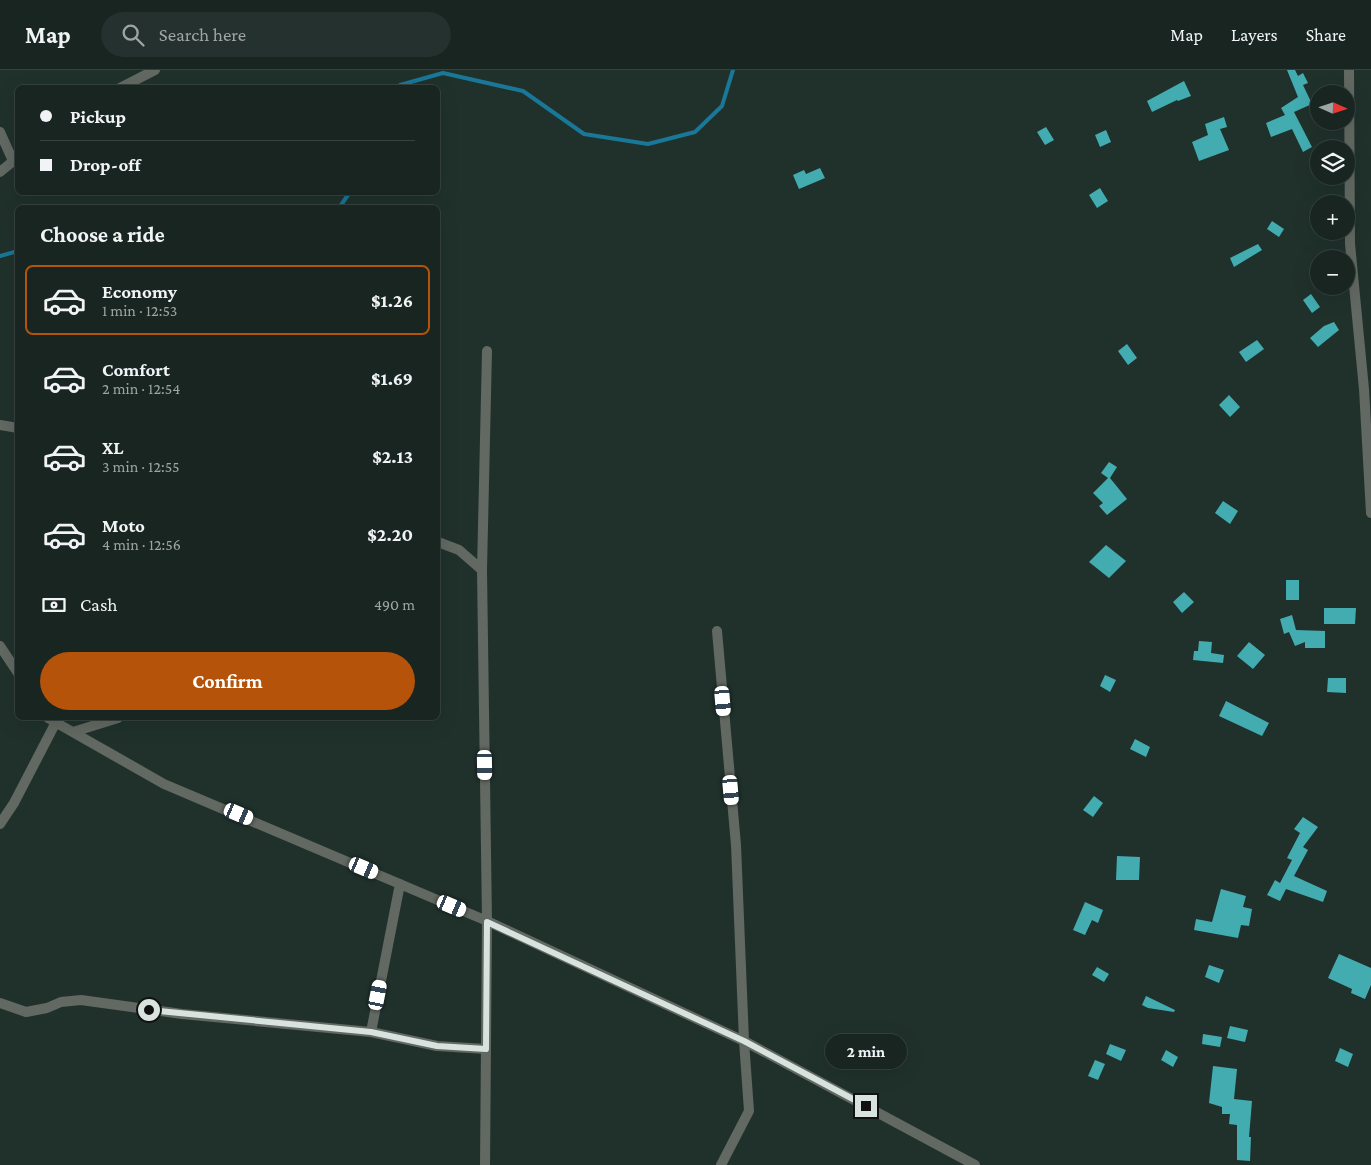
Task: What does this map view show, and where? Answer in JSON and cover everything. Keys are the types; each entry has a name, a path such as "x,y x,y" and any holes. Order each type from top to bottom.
{"street":[{"path":"126,85 155,70"},
{"path":"1349,70 1350,244 1364,389 1371,513"},
{"path":"0,132 15,159 0,172"},
{"path":"485,1165 487,922 482,570 487,351"},
{"path":"0,425 15,428"},
{"path":"440,543 459,550 482,570"},
{"path":"717,631 736,845 744,1041 749,1111 721,1165"},
{"path":"0,646 15,668"},
{"path":"0,824 14,803 52,720 164,784 487,922 744,1041 976,1165"},
{"path":"73,732 112,720"},
{"path":"371,1032 400,884"},
{"path":"0,1003 26,1012 47,1008 61,1002 81,1000 182,1014 371,1032 437,1046 486,1049"}],"building":[{"path":"1287,70 1295,70 1298,76 1303,73 1308,83 1303,85 1310,100 1310,105 1294,112 1310,143 1310,148 1303,152 1292,129 1271,137 1266,123 1285,115 1281,108 1298,97"},
{"path":"1184,81 1191,96 1177,100 1152,112 1147,101"},
{"path":"1224,117 1227,127 1220,129 1229,150 1199,161 1192,142 1208,135 1205,124"},
{"path":"1046,127 1054,140 1045,145 1037,132"},
{"path":"1106,130 1111,142 1100,147 1095,135"},
{"path":"820,168 825,178 799,189 793,175 804,170 806,174"},
{"path":"1100,188 1108,201 1097,208 1089,195"},
{"path":"1272,221 1284,229 1279,237 1267,229"},
{"path":"1258,244 1262,250 1234,267 1230,258"},
{"path":"1312,295 1320,307 1312,313 1303,300"},
{"path":"1334,322 1339,330 1318,347 1310,338 1324,326"},
{"path":"1257,340 1264,349 1246,362 1239,352"},
{"path":"1127,344 1137,358 1128,365 1118,351"},
{"path":"1229,395 1240,407 1230,417 1219,405"},
{"path":"1109,462 1117,467 1110,478 1127,499 1107,515 1099,506 1103,503 1093,493 1108,478 1101,473"},
{"path":"1223,501 1238,511 1230,524 1215,513"},
{"path":"1106,545 1126,561 1109,578 1089,562"},
{"path":"1286,580 1299,580 1299,600 1286,600"},
{"path":"1184,592 1194,602 1182,613 1173,602"},
{"path":"1324,608 1356,608 1355,624 1324,624"},
{"path":"1292,615 1296,630 1325,631 1325,648 1305,648 1305,642 1295,646 1289,632 1284,634 1280,619"},
{"path":"1199,641 1212,642 1211,653 1224,655 1223,663 1193,660 1194,651 1198,651"},
{"path":"1249,642 1265,655 1253,669 1237,656"},
{"path":"1105,675 1116,680 1110,692 1100,686"},
{"path":"1328,678 1346,678 1346,693 1327,692"},
{"path":"1226,701 1269,723 1262,736 1219,716"},
{"path":"1135,739 1150,747 1146,757 1130,749"},
{"path":"1094,796 1103,803 1093,817 1083,810"},
{"path":"1303,817 1318,827 1303,847 1308,850 1294,876 1327,891 1323,902 1286,889 1280,901 1267,895 1275,880 1280,883 1292,860 1287,858 1300,833 1294,829"},
{"path":"1117,856 1140,857 1139,880 1116,880"},
{"path":"1221,889 1246,896 1243,907 1252,909 1249,926 1241,925 1238,938 1194,930 1196,919 1212,922"},
{"path":"1085,902 1103,910 1098,923 1092,920 1085,935 1073,930"},
{"path":"1339,954 1371,968 1371,985 1365,999 1351,993 1352,989 1328,978"},
{"path":"1209,965 1224,970 1219,983 1205,977"},
{"path":"1097,967 1109,974 1104,982 1092,975"},
{"path":"1146,996 1175,1010 1174,1012 1148,1008 1142,1005"},
{"path":"1230,1026 1248,1030 1245,1042 1227,1038"},
{"path":"1203,1034 1222,1037 1220,1047 1202,1044"},
{"path":"1110,1044 1126,1050 1121,1061 1106,1054"},
{"path":"1340,1048 1353,1054 1348,1067 1335,1061"},
{"path":"1166,1050 1178,1057 1173,1067 1161,1060"},
{"path":"1095,1060 1105,1064 1098,1080 1088,1076"},
{"path":"1213,1066 1237,1069 1234,1099 1252,1101 1249,1137 1251,1137 1250,1161 1237,1160 1237,1125 1229,1124 1230,1114 1222,1114 1222,1107 1209,1103"}],"waterway":[{"path":"400,85 443,73 523,91 584,134 648,144 695,132 722,106 733,70"},
{"path":"341,205 348,195"},
{"path":"0,256 15,252"}],"route":[{"path":"149,1010 371,1032 437,1046 486,1049 487,922 744,1041 866,1106"}]}
